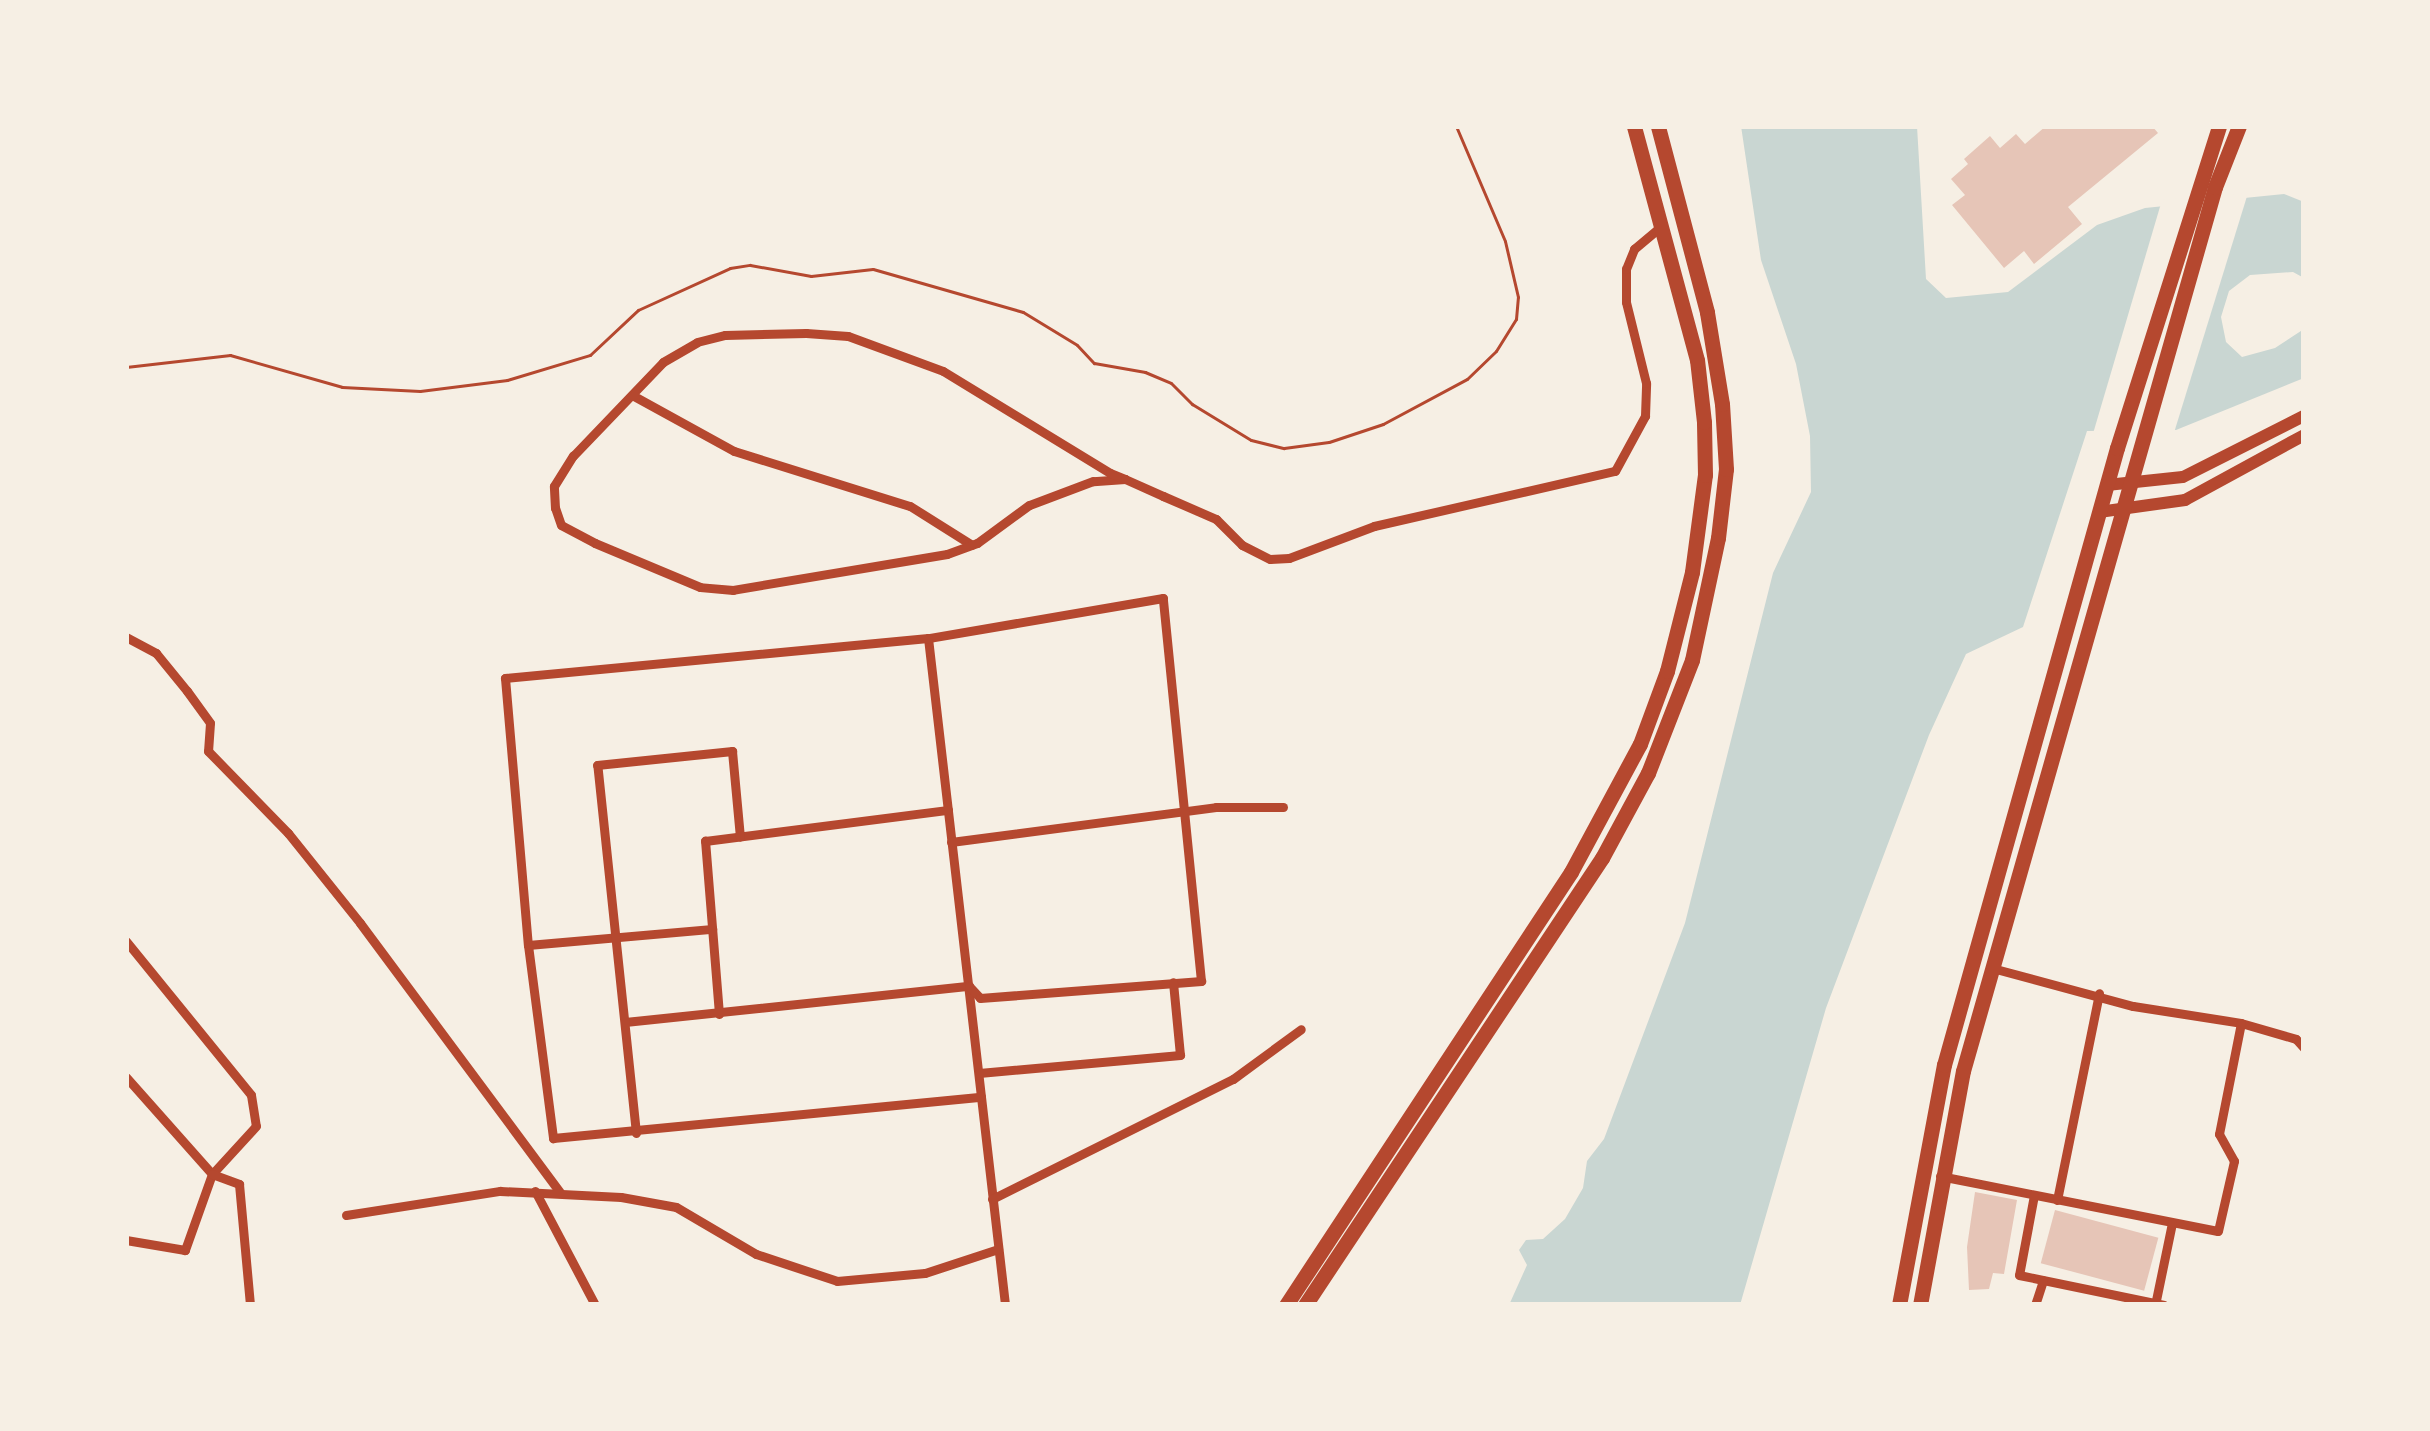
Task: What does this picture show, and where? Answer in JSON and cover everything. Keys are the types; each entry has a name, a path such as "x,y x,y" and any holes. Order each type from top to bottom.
{"main road":[{"path":"1286,1305 1570,872 1640,744 1667,671 1691,572 1705,475 1697,360 1634,126"},
{"path":"1305,1305 1602,858 1648,773 1692,660 1718,538 1726,469 1722,404 1707,312 1658,126"},
{"path":"1899,1305 1940,1083 2117,448 2218,126"},
{"path":"1924,1300 1940,1176 1991,968 2215,187 2239,126"}],"street":[{"path":"1125,479 1093,481 1028,506 973,545 898,563 733,590 700,586 562,525 554,486 573,455 663,362 697,342 763,331 848,336 943,371 1125,479 1216,519 1242,545 1270,559 1289,558 1373,526 1615,471 1645,416 1646,383 1625,302 1626,268 1634,249 1661,226"},
{"path":"632,394 734,452 910,506 973,545"},
{"path":"2107,485 2183,477 2304,416"},
{"path":"2099,512 2185,500 2304,435"},
{"path":"969,986 980,998 1201,981 1163,598 928,638 505,678 528,945 553,1138 981,1097"},
{"path":"126,637 156,653 187,691 210,723 208,751 288,833 360,922 560,1192"},
{"path":"928,638 1005,1305"},
{"path":"636,1132 597,765 732,751 740,837"},
{"path":"951,842 1216,807 1283,807"},
{"path":"719,1014 705,842 948,810"},
{"path":"528,945 712,929"},
{"path":"126,941 251,1095 256,1126 212,1174 185,1250 126,1240"},
{"path":"1991,968 2099,993 2133,1006 2241,1023 2296,1039 2304,1048"},
{"path":"979,1073 1180,1055 1173,982"},
{"path":"625,1022 969,986"},
{"path":"2057,1200 2099,993"},
{"path":"1940,1176 2218,1231 2234,1161 2219,1134 2241,1023"},
{"path":"992,1199 1233,1079 1301,1029"},
{"path":"126,1077 212,1174 239,1184 250,1305"},
{"path":"535,1191 595,1305"},
{"path":"346,1215 404,1203 535,1191 676,1207 756,1254 837,1281 925,1273 998,1250"},
{"path":"2035,1195 2019,1275 2158,1304 2172,1223"},
{"path":"2035,1305 2043,1280"},
{"path":"2086,1305 2090,1288"}],"path":[{"path":"126,367 230,355 343,387 420,392 507,380 590,355 638,310 730,268 750,265 811,276 873,269 1023,312 1078,345 1094,363 1145,372 1171,383 1192,404 1251,440 1285,448 1329,442 1383,424 1467,379 1500,346 1516,319 1518,298 1505,241 1456,126"}],"shaded area":[{"path":"1741,126 1917,126 1926,279 1946,298 2008,292 2097,225 2145,208 2284,194 2304,202 2304,278 2293,272 2250,275 2229,291 2221,317 2226,342 2242,357 2275,348 2304,329 2304,378 2176,430 2087,431 2023,627 1966,654 1929,735 1826,1008 1740,1305 1509,1305 1527,1265 1519,1250 1526,1240 1543,1239 1565,1219 1583,1188 1587,1161 1604,1139 1685,923 1773,573 1811,492 1810,436 1796,364 1761,260"}],"pier":[{"path":"2248,193 2173,436 2092,437 2162,200"}],"building":[{"path":"2046,126 2152,126 2158,133 2068,207 2082,224 2034,264 2024,251 2004,268 1952,205 1965,195 1951,179 1968,164 1964,159 1990,136 2000,148 2016,134 2025,144"},
{"path":"1975,1192 2017,1200 2004,1274 1993,1273 1989,1289 1969,1290 1967,1247"},
{"path":"2055,1210 2158,1238 2144,1291 2041,1263"}]}
